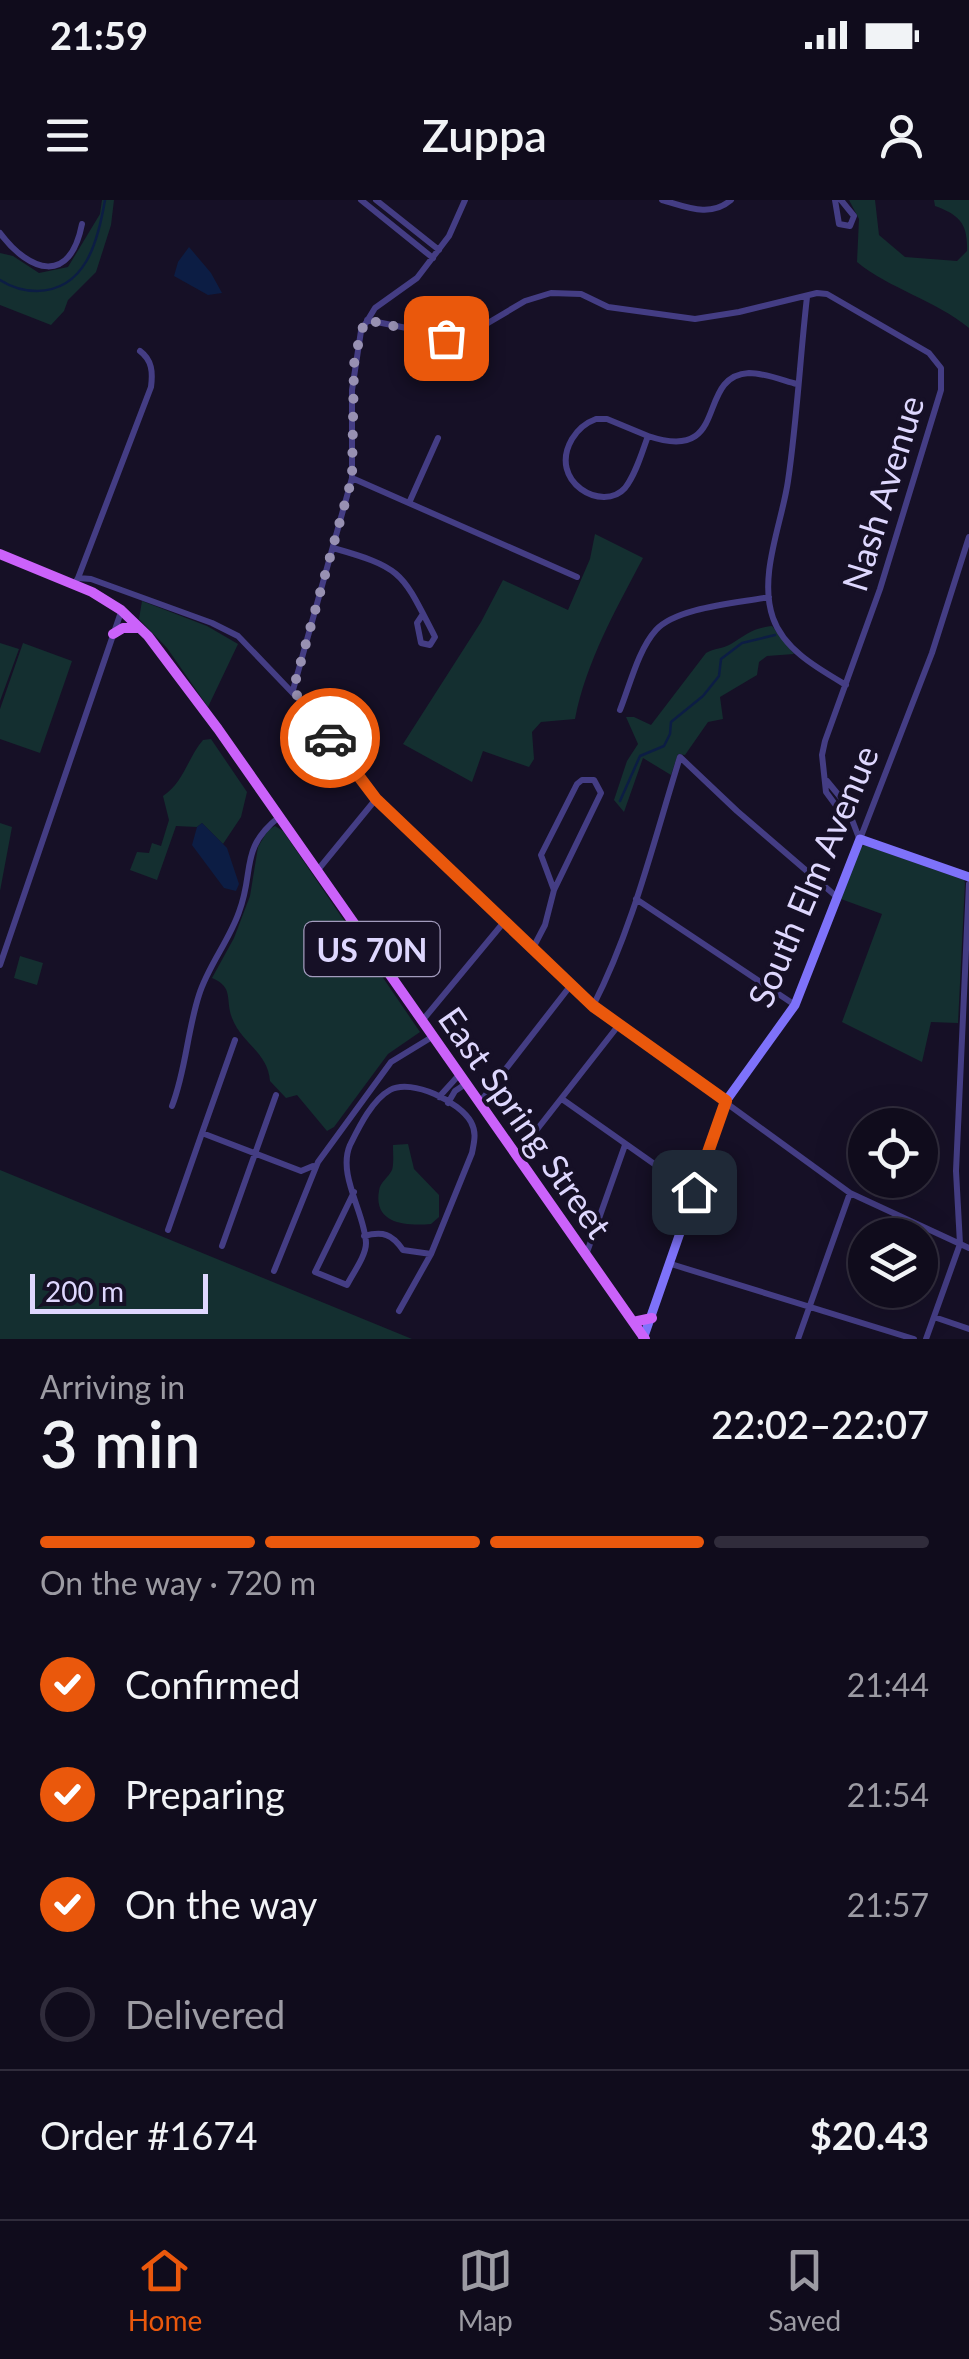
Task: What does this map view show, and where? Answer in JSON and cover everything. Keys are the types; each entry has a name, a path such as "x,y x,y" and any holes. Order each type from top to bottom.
{"main road":[{"name":"East Spring Street","path":"0,554 76,581 122,610 140,628 211,721 644,1339"},
{"path":"113,634 124,628 140,628"},
{"path":"633,1322 652,1318"}],"street":[{"path":"361,200 436,254"},
{"path":"376,200 436,254"},
{"path":"293,690 352,478 354,364 361,331 375,308 417,278 436,254 465,200"},
{"path":"662,200 704,211 717,209 731,200"},
{"path":"0,233 15,252 48,268 65,262 76,247 82,224"},
{"path":"367,320 456,338 525,301 551,293 581,294 608,307 695,318 807,297 788,482 769,597 773,618 795,650 846,685"},
{"name":"Nash Avenue","path":"807,297 817,293 835,297 930,353 941,368 941,390 930,427 822,755 830,801 851,819 860,839"},
{"path":"140,351 151,366 151,386 76,581 91,579 238,636 293,690 376,799 593,1006 848,1192"},
{"path":"648,436 621,492 612,496 590,494 571,481 564,469 570,444 587,422 607,419 673,444 694,439 725,386 741,375 751,373 797,384"},
{"path":"409,503 438,438"},
{"path":"352,478 577,578"},
{"name":"South Elm Avenue","path":"644,1339 726,1101 795,1005 932,653 969,536"},
{"path":"333,548 390,567 402,578 423,614 436,637 430,645 421,643 417,623 423,614"},
{"path":"620,710 646,646 662,624 696,612 769,597"},
{"path":"0,965 3,946 122,610"},
{"path":"593,1006 636,899 680,756 837,897"},
{"path":"532,948 545,924 554,890 601,793 594,780 578,784 541,855 554,890"},
{"path":"317,872 376,799"},
{"path":"172,1106 186,1064 198,998 241,908 255,842 260,832 279,817"},
{"path":"860,839 969,880 956,1171 960,1244 926,1339"},
{"path":"636,899 795,1005"},
{"path":"422,1021 504,922"},
{"path":"478,1104 571,984"},
{"path":"516,1157 618,1026"},
{"path":"202,1133 301,1171 311,1169 391,1062 432,1037"},
{"path":"168,1230 235,1040"},
{"path":"439,1097 461,1081"},
{"path":"448,1103 461,1081"},
{"path":"354,1192 315,1272 347,1285 367,1246 364,1236 354,1192 346,1159 351,1143 376,1102 388,1091 405,1085 439,1097 469,1119 475,1136 455,1198 431,1254 400,1310"},
{"path":"222,1246 276,1095"},
{"path":"562,1099 694,1192"},
{"path":"586,1255 626,1144"},
{"path":"274,1272 318,1162"},
{"path":"798,1339 848,1198"},
{"path":"861,1198 969,1248"},
{"path":"364,1236 382,1233 396,1240 403,1250 431,1254"},
{"path":"671,1264 914,1339"},
{"path":"934,1317 969,1329"}],"green space":[{"path":"102,200 114,200 111,225 96,272 68,300 51,325 0,305 0,253 13,256 39,273 68,267 100,214"},
{"path":"849,200 875,200 879,235 905,257 957,261 967,251 964,227 951,213 935,206 934,200 969,200 969,328 857,262 859,219"},
{"path":"595,534 643,558 594,656 575,719 541,722 532,732 534,759 529,767 483,751 472,782 403,744 481,622 503,580 568,610 590,559"},
{"path":"142,601 207,626 238,644 208,707 167,648 139,619"},
{"path":"772,626 794,654 767,656 759,662 757,675 720,697 723,719 708,722 685,755 678,754 671,775 643,758 624,812 614,800 627,761 638,744 626,717 651,725 706,653"},
{"path":"0,643 19,649 0,701"},
{"path":"23,643 72,661 40,753 0,739 0,709"},
{"path":"211,739 247,792 241,817 223,844 202,823 197,827 176,826 157,880 130,870 137,852 149,853 152,843 161,846 169,820 163,796 176,784 203,740"},
{"path":"0,823 12,827 0,891"},
{"path":"275,826 283,831 420,1032 388,1054 334,1127 327,1131 297,1095 286,1098 270,1081 260,1055 236,1027 226,990 212,978 234,938 250,896 258,847"},
{"path":"864,845 965,883 958,1023 931,1022 922,1062 842,1022 882,914 841,899"},
{"path":"20,956 43,963 37,985 14,978"},
{"path":"408,1144 414,1169 439,1195 439,1217 431,1224 394,1221 381,1211 380,1188 392,1170 393,1145"},
{"path":"0,1170 412,1339 0,1339"}],"water":[{"path":"189,247 222,293 208,295 174,276"},
{"path":"202,823 227,848 239,884 236,891 224,888 192,845"}],"waterway":[{"path":"0,280 37,291 67,282 87,260 105,200"},
{"path":"620,801 640,756 664,746 671,722 703,696 719,676 721,659 742,643 775,635"}],"way so far":[{"path":"330,738 293,690 352,478 352,390 361,331 367,320 446,338"}],"route":[{"path":"330,738 365,788 593,1006 726,1101 694,1192"}]}
